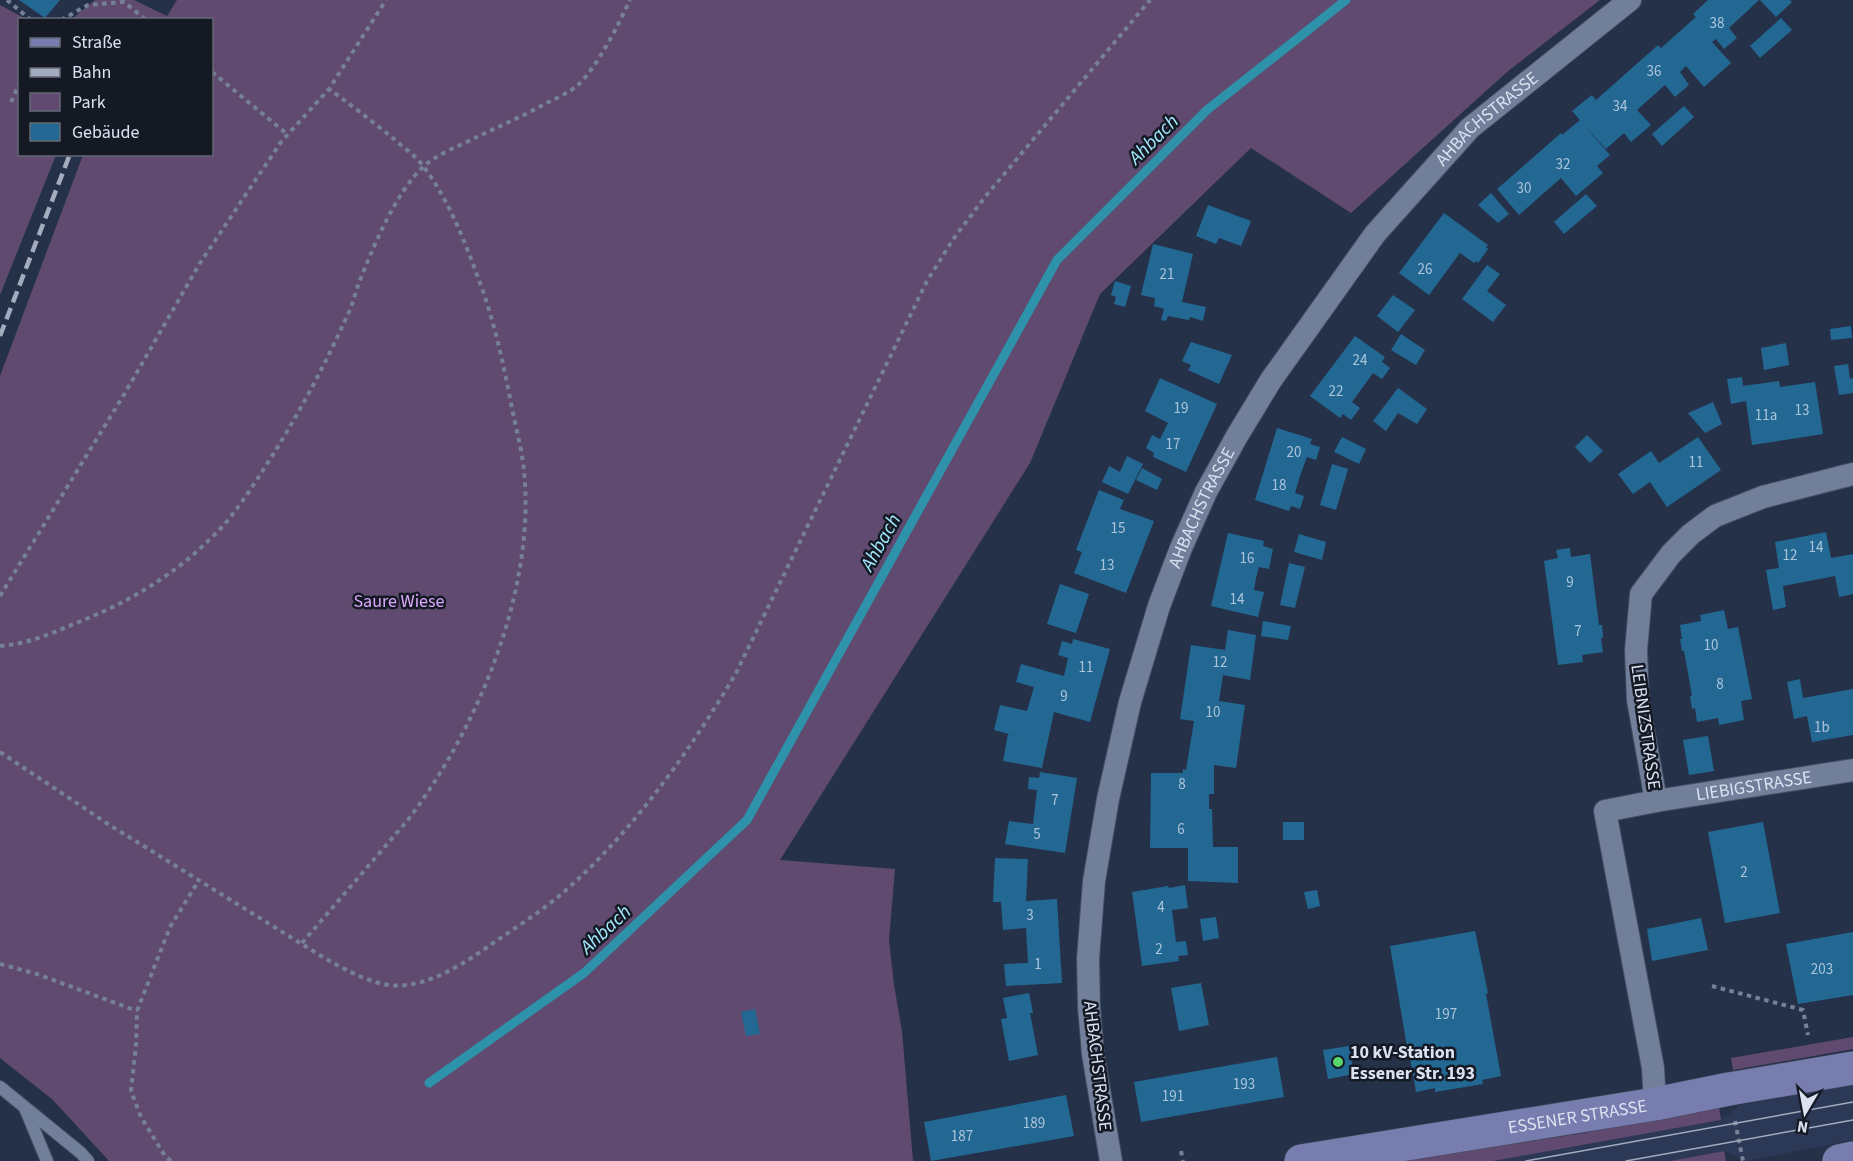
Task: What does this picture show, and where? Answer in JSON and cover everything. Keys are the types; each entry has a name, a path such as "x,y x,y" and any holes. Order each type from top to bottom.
{"main road":[{"name":"ESSENER STRASSE","path":"1301,1161 1655,1104 1853,1068"},
{"path":"1839,1161 1853,1158"}],"street":[{"name":"AHBACHSTRASSE","path":"1111,1161 1093,1054 1089,1007 1088,959 1094,880 1108,799 1130,702 1159,606 1185,538 1206,492 1271,380 1375,234 1470,128 1630,0"},
{"name":"LEIBNIZSTRASSE","path":"1655,1104 1653,1068 1605,811 1656,801 1638,700 1636,650 1641,594 1671,554 1691,534 1715,516 1763,497 1853,474"},
{"name":"LIEBIGSTRASSE","path":"1656,801 1853,770"}],"lane":[{"path":"0,1087 88,1161"},
{"path":"24,1107 47,1161"}],"path":[{"path":"7,0 29,18"},
{"path":"0,596 125,393 200,263 287,134 329,89 386,0"},
{"path":"0,646 34,639 116,606 193,555 211,539 226,523 267,464 297,413 349,312 386,222 400,197 423,166 577,86 591,72 630,0"},
{"path":"0,752 108,824 355,975 380,983 406,985 438,976 466,961 528,919 575,883 608,849 645,804 710,717 736,673 915,304 954,238 992,188 1150,0"},
{"path":"65,18 88,5 124,2 144,18"},
{"path":"213,73 287,134"},
{"path":"11,102 18,86"},
{"path":"302,943 391,841 421,803 445,764 475,707 498,651 508,619 524,527 524,471 501,349 464,240 423,166 415,156 329,89"},
{"path":"171,1161 165,1156 141,1117 131,1091 137,1011 170,927 199,880"},
{"path":"0,964 37,974 137,1011"},
{"path":"1712,986 1803,1010 1808,1035"},
{"path":"1741,1154 1745,1147"},
{"path":"1181,1150 1183,1161"}],"shaded area":[{"path":"1853,1084 1853,1140 1747,1161 1724,1151 1670,1161 1493,1161 1721,1120 1740,1105"}],"green space":[{"name":"Saure Wiese","path":"95,0 134,0 167,16 177,0 1600,0 1507,72 1351,213 1251,148 1100,294 1030,463 780,860 895,869 889,940 902,1031 913,1161 109,1161 53,1100 0,1058 0,376 83,156 213,156 213,18 73,18"},
{"path":"0,5 24,18 18,18 18,156 56,156 0,295"},
{"path":"1853,1037 1853,1049 1733,1070 1731,1058"},
{"path":"1719,1107 1721,1120 1493,1161 1399,1161 1584,1133"},
{"path":"1724,1151 1726,1161 1670,1161"}],"building":[{"path":"19,0 60,0 45,18"},
{"path":"1708,0 1759,0 1729,28 1737,38 1724,49 1716,39 1712,42 1731,63 1704,87 1686,66 1680,72 1689,85 1675,97 1665,85 1637,110 1651,125 1631,142 1624,133 1606,149 1582,123 1610,155 1597,166 1603,173 1576,196 1561,178 1519,215 1497,189 1561,133 1562,135 1580,120 1572,111 1592,95 1596,100 1658,45 1661,48 1696,17 1693,14"},
{"path":"1760,0 1790,0 1792,2 1776,17"},
{"path":"1781,18 1792,30 1760,58 1750,46"},
{"path":"1684,106 1694,117 1662,146 1652,134"},
{"path":"1491,193 1509,214 1498,223 1478,205"},
{"path":"1586,194 1597,206 1564,234 1554,222"},
{"path":"1208,205 1251,221 1241,246 1219,238 1216,244 1196,236"},
{"path":"1444,213 1488,245 1486,247 1488,249 1478,263 1476,261 1474,263 1460,253 1429,295 1399,273"},
{"path":"1153,244 1193,254 1182,302 1206,307 1203,321 1190,317 1189,320 1168,316 1166,321 1161,320 1164,309 1154,306 1155,298 1141,295"},
{"path":"1487,265 1500,274 1487,291 1506,305 1493,322 1462,299"},
{"path":"1115,281 1131,286 1125,307 1114,304 1116,297 1111,295"},
{"path":"1393,295 1415,310 1398,332 1377,316"},
{"path":"1851,326 1852,338 1831,340 1830,329"},
{"path":"1401,334 1425,350 1416,365 1391,350"},
{"path":"1355,336 1385,357 1382,362 1390,368 1382,379 1373,373 1352,402 1360,408 1351,420 1343,414 1340,418 1310,396"},
{"path":"1191,342 1232,355 1219,384 1188,370 1191,365 1182,361"},
{"path":"1786,343 1789,365 1764,370 1761,348"},
{"path":"1848,364 1850,379 1853,378 1853,393 1839,395 1834,366"},
{"path":"1742,377 1743,386 1779,381 1780,387 1815,382 1823,434 1752,445 1746,401 1731,404 1727,379"},
{"path":"1160,378 1217,404 1186,472 1153,457 1154,453 1146,448 1152,435 1160,439 1168,423 1145,411"},
{"path":"1398,388 1427,409 1417,424 1398,413 1386,431 1373,421"},
{"path":"1713,402 1722,424 1705,433 1688,413"},
{"path":"1277,428 1312,439 1310,444 1320,447 1316,460 1307,457 1300,476 1295,493 1304,496 1300,509 1291,506 1289,511 1255,500"},
{"path":"1587,435 1603,451 1590,463 1575,447"},
{"path":"1342,437 1366,449 1359,464 1334,452"},
{"path":"1698,437 1721,470 1667,507 1650,482 1633,494 1618,474 1651,451 1659,463"},
{"path":"1127,456 1143,464 1128,494 1102,482 1109,466 1120,472"},
{"path":"1332,464 1348,469 1336,510 1320,505"},
{"path":"1142,468 1162,479 1157,490 1136,480"},
{"path":"1099,490 1124,500 1120,509 1154,521 1126,593 1074,573 1082,552 1076,550"},
{"path":"1826,532 1831,558 1853,554 1853,594 1839,597 1835,576 1783,586 1786,607 1773,610 1766,570 1779,568 1775,542"},
{"path":"1228,533 1264,541 1263,546 1273,549 1269,569 1259,567 1256,578 1254,590 1264,592 1258,617 1211,606"},
{"path":"1299,534 1326,542 1322,560 1294,552"},
{"path":"1570,548 1571,557 1590,554 1599,625 1602,625 1603,652 1582,655 1583,662 1558,665 1544,561 1558,558 1556,550"},
{"path":"1289,563 1305,567 1295,608 1280,605"},
{"path":"1060,584 1089,594 1076,633 1047,624"},
{"path":"1724,610 1728,629 1738,627 1752,699 1741,701 1744,720 1719,725 1718,718 1697,722 1695,708 1692,709 1690,696 1692,696 1680,639 1682,639 1680,625 1701,621 1700,615"},
{"path":"1263,621 1291,626 1288,640 1261,636"},
{"path":"1228,630 1256,635 1250,680 1223,675 1219,701 1245,705 1236,768 1214,765 1214,794 1209,794 1209,809 1212,809 1213,847 1238,847 1238,883 1188,881 1188,848 1150,848 1151,773 1183,773 1183,769 1186,770 1194,721 1180,719 1191,645 1225,650"},
{"path":"1073,639 1110,649 1090,722 1054,712 1042,768 1003,761 1008,734 1020,737 994,730 1000,705 1027,711 1034,687 1016,682 1021,664 1064,676 1068,658 1058,655 1062,641 1072,644"},
{"path":"1800,679 1803,698 1853,689 1853,735 1812,742 1807,716 1794,719 1787,682"},
{"path":"1708,736 1714,771 1689,775 1683,740"},
{"path":"1040,772 1077,778 1065,853 1005,844 1009,821 1033,824 1037,790 1028,789 1029,777 1039,778"},
{"path":"1283,822 1304,822 1304,840 1283,840"},
{"path":"1763,822 1780,913 1725,923 1708,832"},
{"path":"995,858 1028,859 1026,901 1057,899 1062,983 1006,986 1004,964 1028,963 1026,928 1003,930 1001,902 993,902"},
{"path":"1185,885 1188,908 1172,910 1176,942 1186,941 1188,955 1178,956 1179,961 1142,966 1132,892"},
{"path":"1317,890 1320,906 1308,909 1304,892"},
{"path":"1216,917 1219,938 1203,941 1200,919"},
{"path":"1701,918 1708,950 1652,961 1647,929"},
{"path":"1475,931 1488,993 1486,994 1501,1076 1482,1080 1483,1084 1435,1092 1435,1088 1416,1092 1390,946"},
{"path":"1853,932 1853,995 1798,1004 1786,944"},
{"path":"1201,983 1209,1025 1179,1031 1171,988"},
{"path":"1029,993 1033,1013 1030,1013 1038,1055 1009,1061 1001,1019 1007,1018 1003,998"},
{"path":"755,1009 760,1034 746,1036 741,1012"},
{"name":"10 kV-Station Essener Str. 193","path":"1349,1046 1354,1074 1328,1079 1323,1050"},
{"path":"1277,1057 1284,1097 1141,1122 1134,1082"},
{"path":"1066,1095 1074,1136 931,1161 924,1122"}],"waterway":[{"name":"Ahbach","path":"429,1083 584,973 747,820 1057,260 1207,110 1346,0"}],"tram line":[{"path":"1526,1161 1853,1102"},
{"path":"1626,1161 1853,1120"}],"railway":[{"path":"0,336 69,156"}],"place":[{"name":"10 kV-Station Essener Str. 193","path":"1338,1062"}]}
